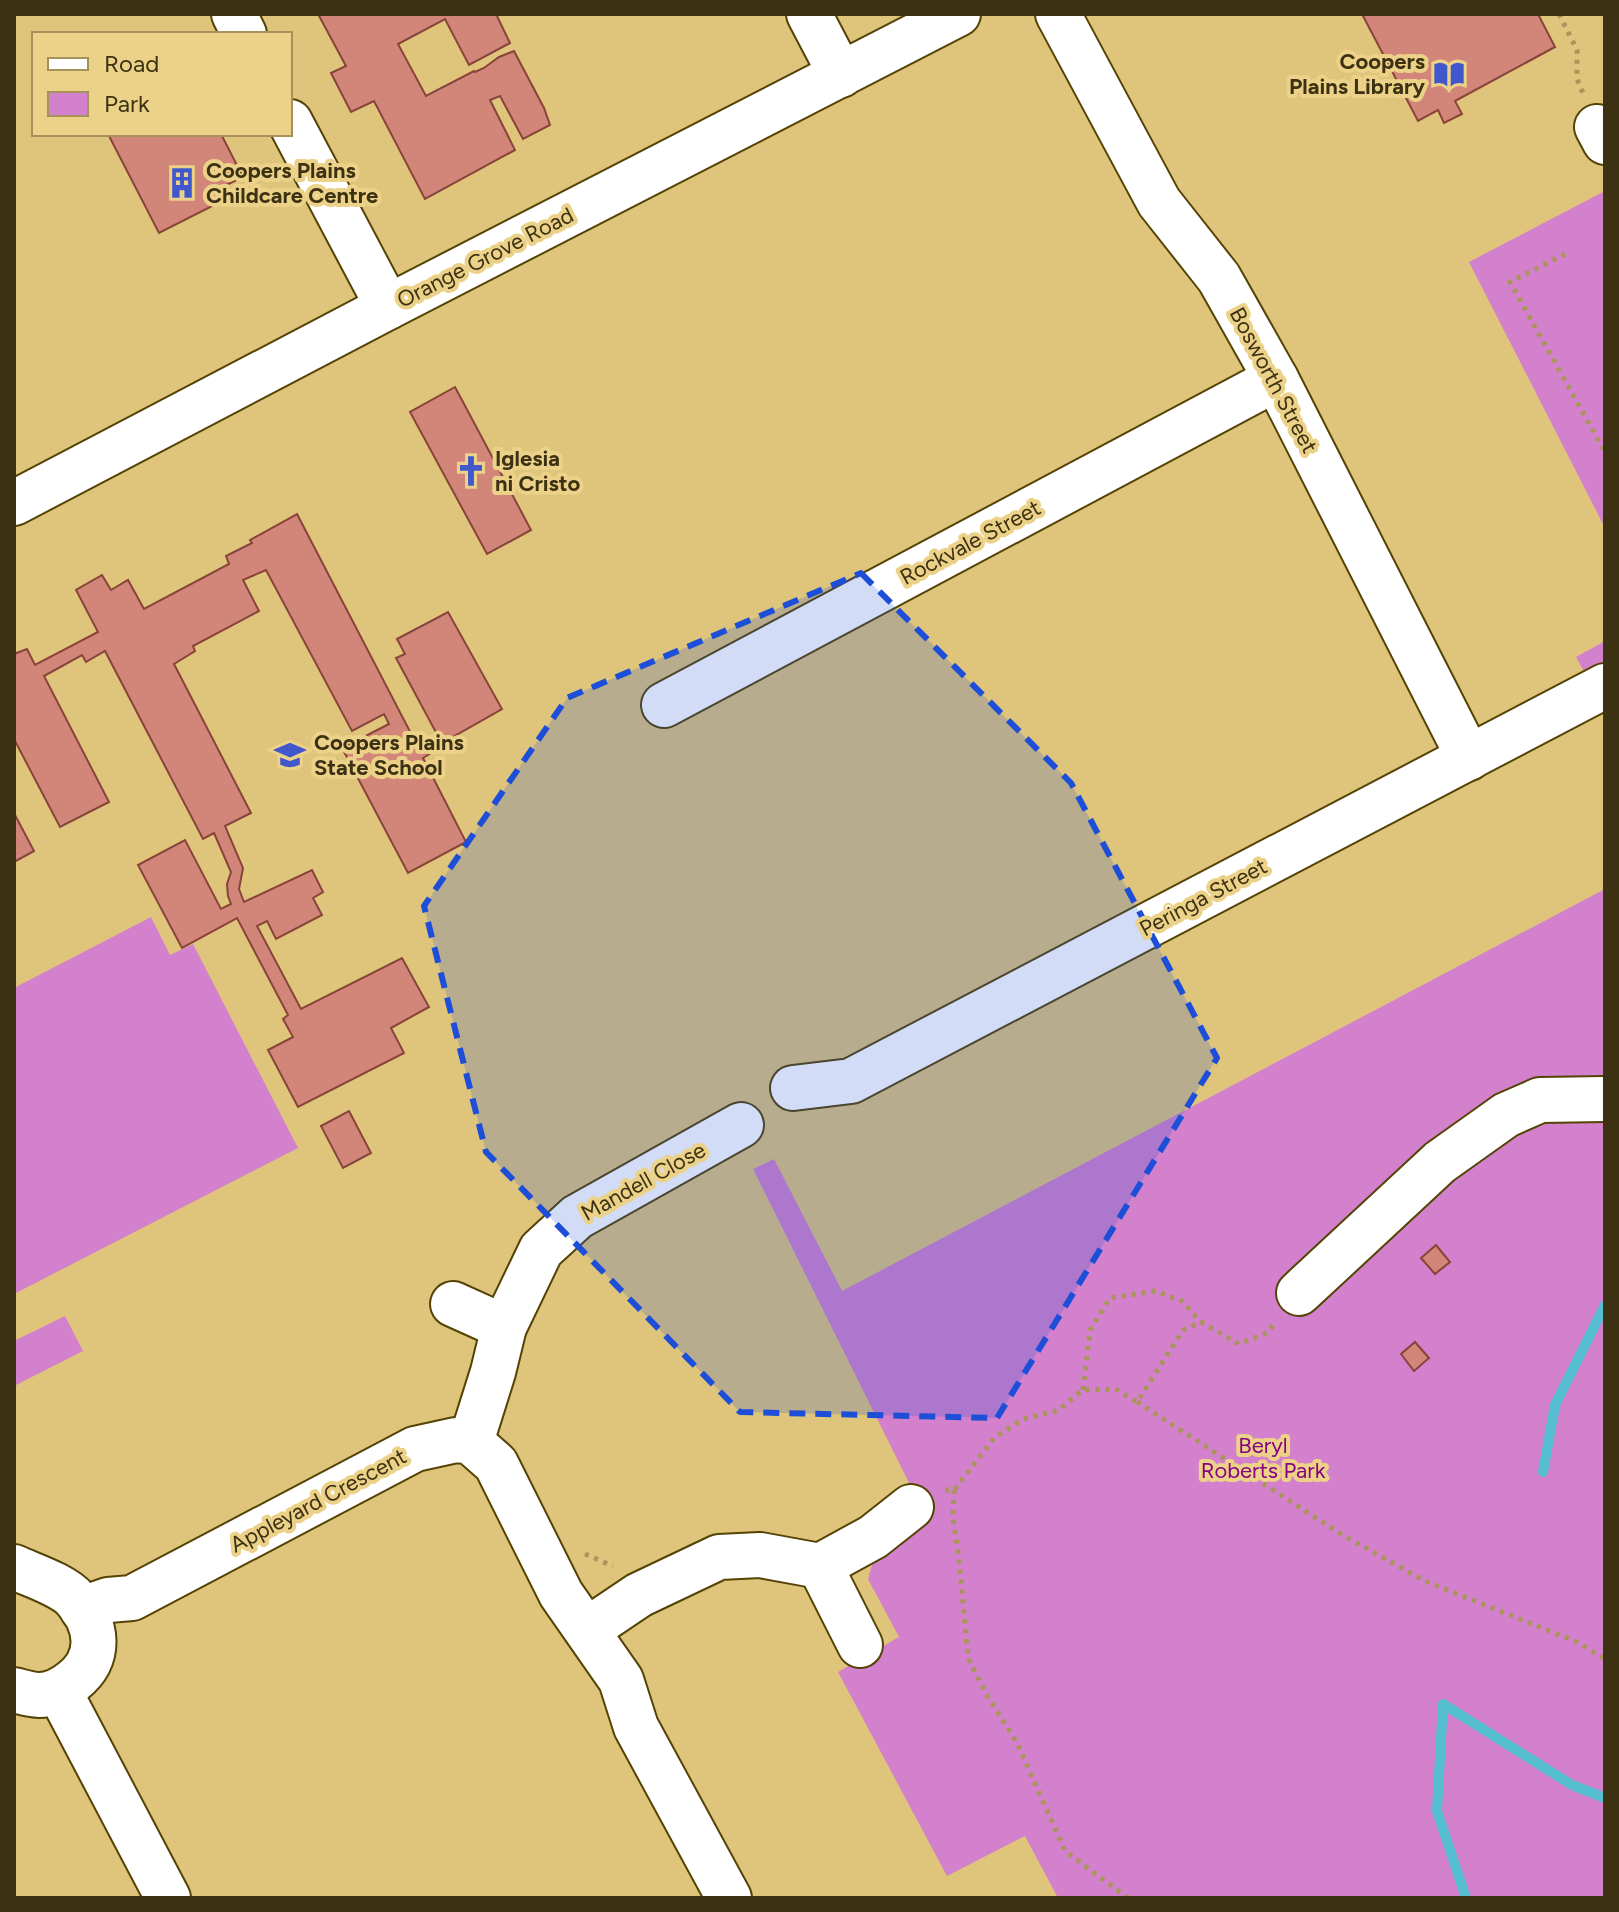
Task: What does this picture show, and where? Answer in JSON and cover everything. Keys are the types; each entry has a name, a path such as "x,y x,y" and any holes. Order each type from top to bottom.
{"street":[{"path":"234,14 243,32"},
{"path":"809,14 841,75"},
{"name":"Orange Grove Road","path":"14,503 958,14"},
{"name":"Bosworth Street","path":"1058,14 1159,202 1219,278 1276,379 1469,758"},
{"path":"292,126 388,307"},
{"name":"Rockvale Street","path":"664,705 1276,379"},
{"name":"Peringa Street","path":"793,1088 851,1081 1605,686"},
{"path":"1299,1293 1440,1162 1506,1115 1540,1100 1605,1099"},
{"name":"Mandell Close","path":"471,1442 504,1327 541,1250 577,1217 741,1125"},
{"path":"453,1304 504,1327"},
{"name":"Appleyard Crescent","path":"82,1609 108,1600 132,1598 415,1449 456,1440 471,1442"},
{"path":"471,1442 496,1464 561,1594 621,1680 636,1727 729,1898"},
{"path":"587,1630 639,1595 719,1557 760,1555 820,1566 873,1537 911,1507"},
{"path":"820,1566 860,1645"},
{"path":"14,1567 67,1591 91,1621 94,1638 93,1655 88,1665 59,1691 38,1695 14,1690"},
{"path":"59,1691 168,1898"}],"path":[{"path":"1559,14 1577,50 1577,79 1601,135"},
{"path":"1565,254 1510,282 1605,452"},
{"path":"1083,1390 1090,1330 1110,1298 1155,1291 1182,1301 1201,1322 1239,1344 1267,1333 1299,1293"},
{"path":"1137,1402 1183,1330 1201,1322"},
{"path":"1128,1898 1065,1851 1017,1743 968,1658 953,1518 954,1490 994,1438 1023,1419 1057,1411 1083,1390 1115,1389 1341,1534 1425,1581 1577,1642 1605,1659"},
{"path":"911,1507 929,1490 954,1490"}],"highlighted area":[{"path":"861,573 1071,783 1217,1058 997,1418 740,1412 486,1152 424,906 567,698"}],"green space":[{"path":"1605,191 1605,528 1469,262"},
{"path":"1605,641 1605,710 1576,657"},
{"name":"Beryl Roberts Park","path":"1605,889 1605,1898 1058,1898 1025,1836 947,1876 838,1672 899,1637 868,1579 874,1558 924,1513 753,1169 774,1159 842,1291"},
{"path":"151,917 170,955 193,944 298,1148 14,1294 14,988"},
{"path":"65,1316 83,1351 14,1386 14,1341"}],"building":[{"path":"318,14 496,14 510,43 469,65 445,19 398,44 426,96 514,51 550,125 523,139 500,96 490,100 515,150 425,199 374,101 351,112 331,73 346,66"},
{"name":"Coopers Plains Library","path":"1362,14 1538,14 1555,47 1455,101 1462,114 1444,123 1438,110 1418,121"},
{"name":"Coopers Plains Childcare Centre","path":"109,136 222,136 243,177 218,189 224,200 159,233"},
{"name":"Iglesia ni Cristo","path":"455,387 531,530 487,554 410,412"},
{"path":"297,514 418,747 438,736 396,658 405,654 397,639 448,612 502,709 423,758 466,842 408,873 342,748 389,724 384,714 352,731 266,570 243,580 259,611 193,646 195,651 174,664 251,813 225,826 243,868 239,889 244,902 312,870 323,892 313,898 322,915 276,939 267,921 257,926 301,1009 402,958 429,1007 391,1028 404,1053 298,1107 268,1050 293,1037 283,1019 288,1015 237,918 182,948 138,865 185,840 221,909 231,904 227,884 231,872 214,833 203,839 105,651 86,662 82,655 44,676 109,802 60,827 14,739 14,654 27,649 35,665 98,632 76,590 102,575 111,590 128,580 144,609 229,564 226,556"},
{"path":"14,813 34,851 14,862"},
{"path":"349,1111 371,1153 343,1168 321,1126"},
{"path":"1436,1245 1450,1262 1435,1274 1421,1258"},
{"path":"1415,1342 1429,1358 1414,1371 1401,1354"}],"waterway":[{"path":"1543,1472 1555,1405 1605,1305"},
{"path":"1466,1898 1437,1811 1443,1704 1572,1785 1605,1798"}],"place":[{"name":"Coopers Plains Library","path":"1449,74"},
{"name":"Coopers Plains Childcare Centre","path":"182,183"},
{"name":"Iglesia ni Cristo","path":"471,471"},
{"name":"Coopers Plains State School","path":"290,755"}]}
